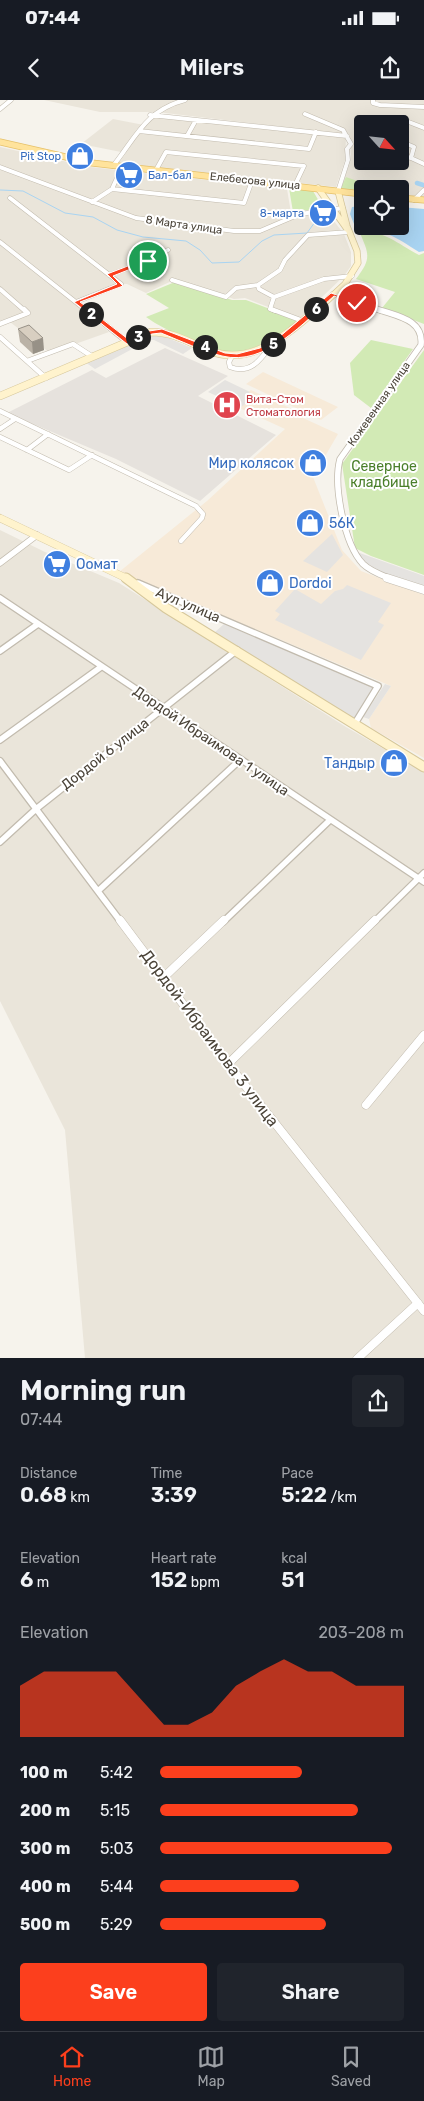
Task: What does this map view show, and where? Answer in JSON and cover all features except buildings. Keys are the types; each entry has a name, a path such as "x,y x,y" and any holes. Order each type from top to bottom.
{"main road":[{"name":"Елебесова улица","path":"0,142 112,166 354,193"},
{"path":"318,188 349,232"},
{"path":"0,396 151,332 162,331 232,356 256,352 272,344 303,322 352,276 358,266 358,258 338,191"},
{"path":"409,199 424,200"},
{"name":"Аул улица","path":"0,518 127,578"},
{"path":"127,578 166,608 237,650 354,725 424,766"}],"street":[{"path":"2,100 10,101"},
{"path":"112,166 150,115 158,108 186,100"},
{"path":"373,100 373,103 380,105 424,107"},
{"path":"0,109 10,101"},
{"path":"305,114 343,130 347,136 351,146 347,148 348,160 338,191"},
{"path":"150,115 347,136"},
{"path":"187,136 196,120"},
{"path":"409,122 424,128"},
{"path":"139,131 309,149 316,132"},
{"path":"409,145 414,147 411,158 424,164"},
{"path":"156,170 166,152 304,166 295,185"},
{"name":"8 Марта улица","path":"0,167 136,218 155,222 251,233 300,214 343,208"},
{"path":"92,202 112,189 122,167"},
{"path":"112,189 244,203 252,181"},
{"path":"414,200 424,190"},
{"path":"10,198 121,284 76,302"},
{"path":"172,280 226,298 236,288 258,285 280,270 285,260 308,235 349,232"},
{"path":"0,242 127,342"},
{"path":"109,275 148,261 168,250"},
{"path":"303,322 270,309 274,297 298,286 333,276 352,276"},
{"path":"258,285 259,289 274,297"},
{"path":"0,289 28,313 0,324"},
{"name":"Кожевенная улица","path":"333,294 411,321 420,327 423,334 421,345 340,459 336,475 350,541 359,560 376,572 424,590"},
{"path":"0,337 46,378"},
{"path":"27,361 72,344 77,345 93,357"},
{"path":"232,356 229,362 230,368 238,370 249,369 261,361 272,344"},
{"path":"0,411 15,420 48,434 196,506 203,514 202,518 181,541"},
{"path":"0,429 15,420"},
{"path":"27,450 48,434"},
{"path":"0,437 69,470 92,455"},
{"path":"0,563 36,535"},
{"name":"Аул улица","path":"127,578 378,686 354,725"},
{"name":"Дордой Ибраимова 1 улица","path":"0,598 330,820 422,878"},
{"path":"0,651 38,624"},
{"name":"Дордой 6 улица","path":"0,842 36,809 237,650"},
{"path":"0,740 101,667"},
{"path":"98,891 240,760"},
{"name":"Дордой-Ибраимова 3 улица","path":"0,761 228,1064 424,1311"},
{"path":"163,978 330,820"},
{"path":"228,1064 422,878"},
{"path":"366,1105 424,1035"},
{"path":"357,1358 418,1303"}],"shaded area":[{"path":"44,100 424,100 424,199 409,198 409,180 354,180 354,190 340,190 351,160 350,135 157,112 100,112"},
{"path":"150,116 346,136 345,160 336,187 118,164 126,153 81,144 113,119 144,125"},
{"path":"0,147 90,167 287,189 292,219 326,211 344,234 351,252 351,266 344,276 299,319 245,298 234,299 176,279 146,293 127,284 117,284 77,301 0,240"},
{"path":"0,244 109,332 50,353 10,322 0,325"},
{"path":"158,334 192,348 183,354 154,340 149,340 95,369 85,362 147,336"},
{"path":"165,348 228,376 198,396 276,435 200,501 116,459 7,413 92,370 106,378"},
{"path":"263,372 338,407 321,420 246,384"},
{"path":"225,380 250,392 244,397 251,400 241,407 208,392"},
{"name":"Dordoi","path":"251,390 301,413 303,418 338,434 313,477 342,550 361,571 424,595 424,758 371,728 369,719 391,686 119,572 207,501 285,429 233,405"},
{"path":"0,530 45,552 119,583 346,727 424,772 424,1358 85,1358 65,1130 0,1001"},
{"path":"332,534 343,555 327,572 303,561"},
{"path":"357,552 424,576 424,588 369,567"},
{"path":"347,585 391,603 378,622 384,625 361,660 275,620 280,614 275,611 295,589 321,604 335,591 343,589"},
{"path":"224,624 374,687 353,720 214,633"},
{"path":"385,684 391,686 369,719 363,717"}],"green space":[{"path":"346,177 354,180 354,192 340,189"},
{"path":"289,188 313,191 323,208 293,212"},
{"path":"361,235 384,235 419,255 424,253 424,324 382,308 395,292 356,279 367,261 365,245"},
{"path":"175,282 232,300 246,300 299,320 273,338 254,348 233,352 223,351 193,341 146,317 169,308 146,294"},
{"path":"371,340 413,349 371,408 354,395 350,363"},
{"name":"Северное кладбище","path":"424,350 424,575 371,556 355,548 342,464"}],"water":[{"path":"352,207 354,207 354,224 350,214"},
{"path":"409,208 424,209 424,251 419,252 390,235 409,235"}],"waterway":[{"path":"417,183 423,185"},
{"path":"0,190 23,191 65,213 93,217 117,230 143,237 186,241 200,250 212,263 239,262 262,241 274,235 307,233 315,222 328,218"}],"place":[{"name":"Pit Stop","path":"80,156"},
{"name":"Бал-бал","path":"129,175"},
{"name":"8-марта","path":"323,213"},
{"name":"Вита-Стом Стоматология","path":"227,405"},
{"name":"Мир колясок","path":"313,463"},
{"name":"56К","path":"310,523"},
{"name":"Оомат","path":"57,564"},
{"name":"Dordoi","path":"270,583"},
{"name":"Тандыр","path":"394,763"}],"route":[{"path":"148,261 109,275 121,284 76,302 127,342 146,333 162,331 224,355 237,356 262,350 280,339 303,322 333,294 357,303"}]}
